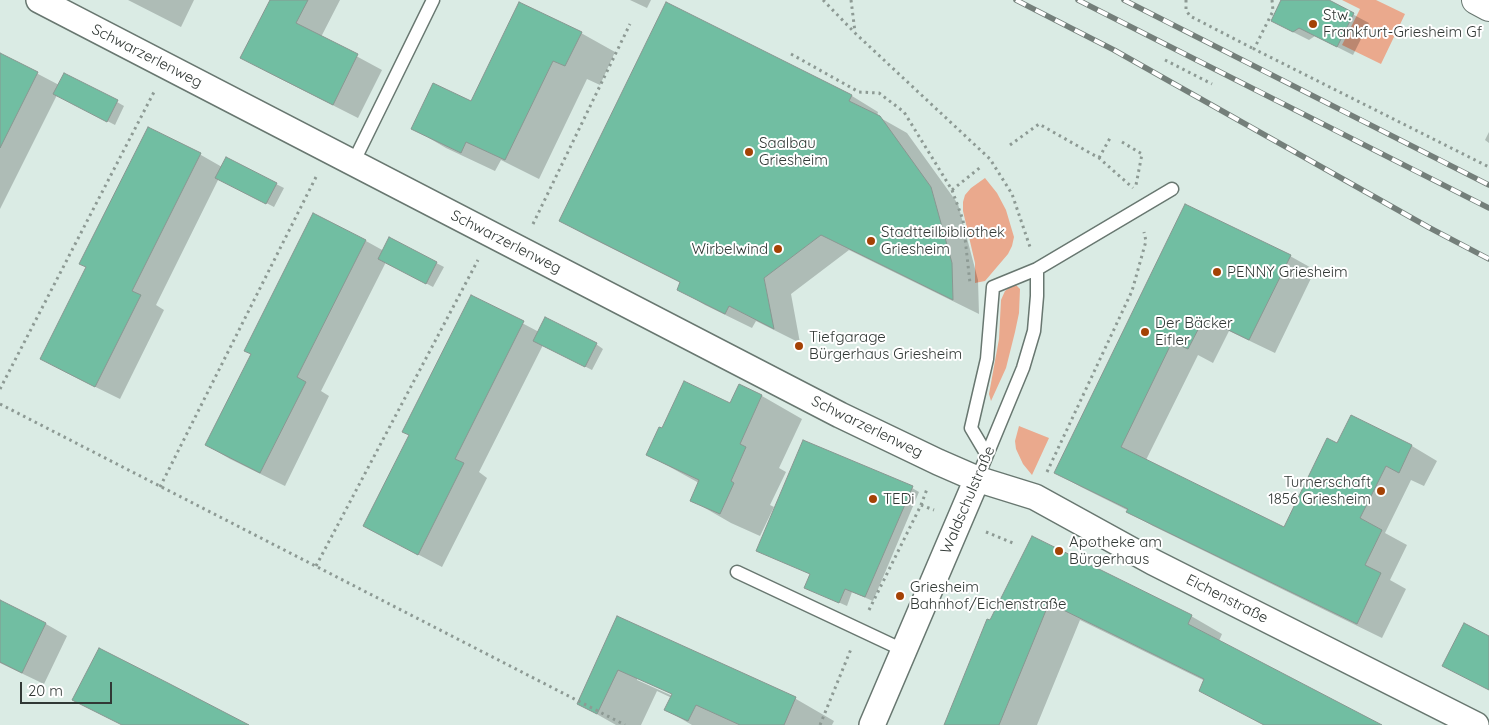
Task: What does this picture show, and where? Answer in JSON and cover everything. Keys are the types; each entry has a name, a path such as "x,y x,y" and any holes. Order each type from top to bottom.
{"street":[{"name":"Schwarzerlenweg","path":"38,0 840,415 977,479"},
{"path":"1476,0 1489,7"},
{"name":"Waldschulstraße","path":"872,725 977,479"},
{"name":"Eichenstraße","path":"977,479 1035,498 1162,566 1476,725"}],"lane":[{"path":"353,163 433,0"},
{"path":"987,455 971,428 988,359 993,287 1037,269 1172,189"},
{"name":"Waldschulstraße","path":"977,479 1023,368 1034,331 1037,269"},
{"path":"737,572 903,650"}],"path":[{"path":"823,0 855,33 990,159 1012,194 1037,269"},
{"path":"851,0 855,33"},
{"path":"1186,0 1186,10 1190,16 1489,167"},
{"path":"1254,49 1273,11 1272,0"},
{"path":"520,250 630,24"},
{"path":"791,54 859,92 879,94 904,112 952,190 963,220 971,290"},
{"path":"1165,60 1212,84"},
{"path":"0,389 167,66"},
{"path":"1010,145 1038,124 1099,158 1136,190 1142,154 1122,142"},
{"path":"1099,158 1110,138"},
{"path":"160,487 330,150"},
{"path":"952,190 982,166"},
{"path":"1046,473 1132,291 1146,241 1139,209"},
{"path":"316,566 491,234"},
{"path":"0,404 625,725"},
{"path":"820,725 860,629 921,505 930,482"},
{"path":"981,529 1013,543"}],"shaded area":[{"path":"1342,0 1376,0 1405,14 1381,64 1342,45 1360,9"},
{"path":"985,178 997,193 1006,210 1014,237 1008,254 985,281 975,283 975,263 963,211 963,202 965,195 971,188"},
{"path":"1016,285 1020,289 1019,313 1015,332 1006,368 991,401 989,394 999,339 1001,300 1005,291"},
{"path":"1019,426 1049,438 1032,475 1023,464 1016,449 1015,441"}],"building":[{"path":"270,0 308,0 296,23 358,54 333,105 240,58"},
{"name":"Stw. Frankfurt-Griesheim Gf","path":"1281,0 1329,0 1354,13 1337,47 1299,28 1293,32 1271,21"},
{"path":"519,2 582,32 565,66 553,61 505,160 466,142 461,153 411,129 433,83 471,101"},
{"name":"Saalbau Griesheim","path":"666,2 852,95 849,101 880,116 931,187 952,263 953,300 821,235 764,278 774,329 729,306 725,314 677,290 680,282 559,221"},
{"path":"0,53 38,72 0,148"},
{"path":"64,73 118,100 107,122 53,94"},
{"path":"148,127 201,153 132,291 141,295 95,387 40,359 86,267 79,264"},
{"path":"226,157 277,183 266,204 215,178"},
{"path":"1185,204 1291,255 1249,340 1204,318 1188,349 1172,342 1121,447 1284,527 1327,438 1337,443 1351,415 1412,445 1399,473 1386,466 1360,518 1382,530 1365,565 1381,573 1357,624 1126,512 1128,509 1054,473"},
{"path":"313,213 366,240 297,377 306,382 260,473 205,445 251,354 244,351"},
{"path":"389,237 437,262 426,284 378,259"},
{"path":"471,295 524,321 455,459 464,463 418,555 363,526 409,435 402,432"},
{"path":"545,317 597,343 585,367 533,341"},
{"path":"684,381 730,403 739,384 762,395 740,444 746,447 731,481 734,483 720,514 690,501 699,480 646,455 659,427 662,428"},
{"path":"803,440 913,486 865,597 845,589 839,603 804,588 810,574 756,551"},
{"path":"1032,536 1192,615 1188,624 1382,725 1264,725 1199,691 1204,679 1049,603 999,725 944,725 987,619 990,620"},
{"path":"0,600 46,623 22,673 0,662"},
{"path":"617,616 796,697 784,725 740,725 696,705 688,721 664,710 672,694 618,670 597,714 577,704"},
{"path":"1464,623 1489,636 1489,690 1442,666"},
{"path":"99,648 249,725 122,725 72,700"}],"railway":[{"path":"1016,0 1114,50 1428,227 1489,259"},
{"path":"1078,0 1489,208"},
{"path":"1124,0 1489,185"}],"place":[{"name":"Stw. Frankfurt-Griesheim Gf","path":"1313,24"},
{"name":"Saalbau Griesheim","path":"749,152"},
{"name":"Stadtteilbibliothek Griesheim","path":"871,241"},
{"name":"Wirbelwind","path":"778,249"},
{"name":"PENNY Griesheim","path":"1217,272"},
{"name":"Der Bäcker Eifler","path":"1145,332"},
{"name":"Tiefgarage Bürgerhaus Griesheim","path":"799,346"},
{"name":"Turnerschaft 1856 Griesheim","path":"1381,491"},
{"name":"TEDi","path":"873,499"},
{"name":"Apotheke am Bürgerhaus","path":"1059,551"},
{"name":"Griesheim Bahnhof/Eichenstraße","path":"900,596"}]}
